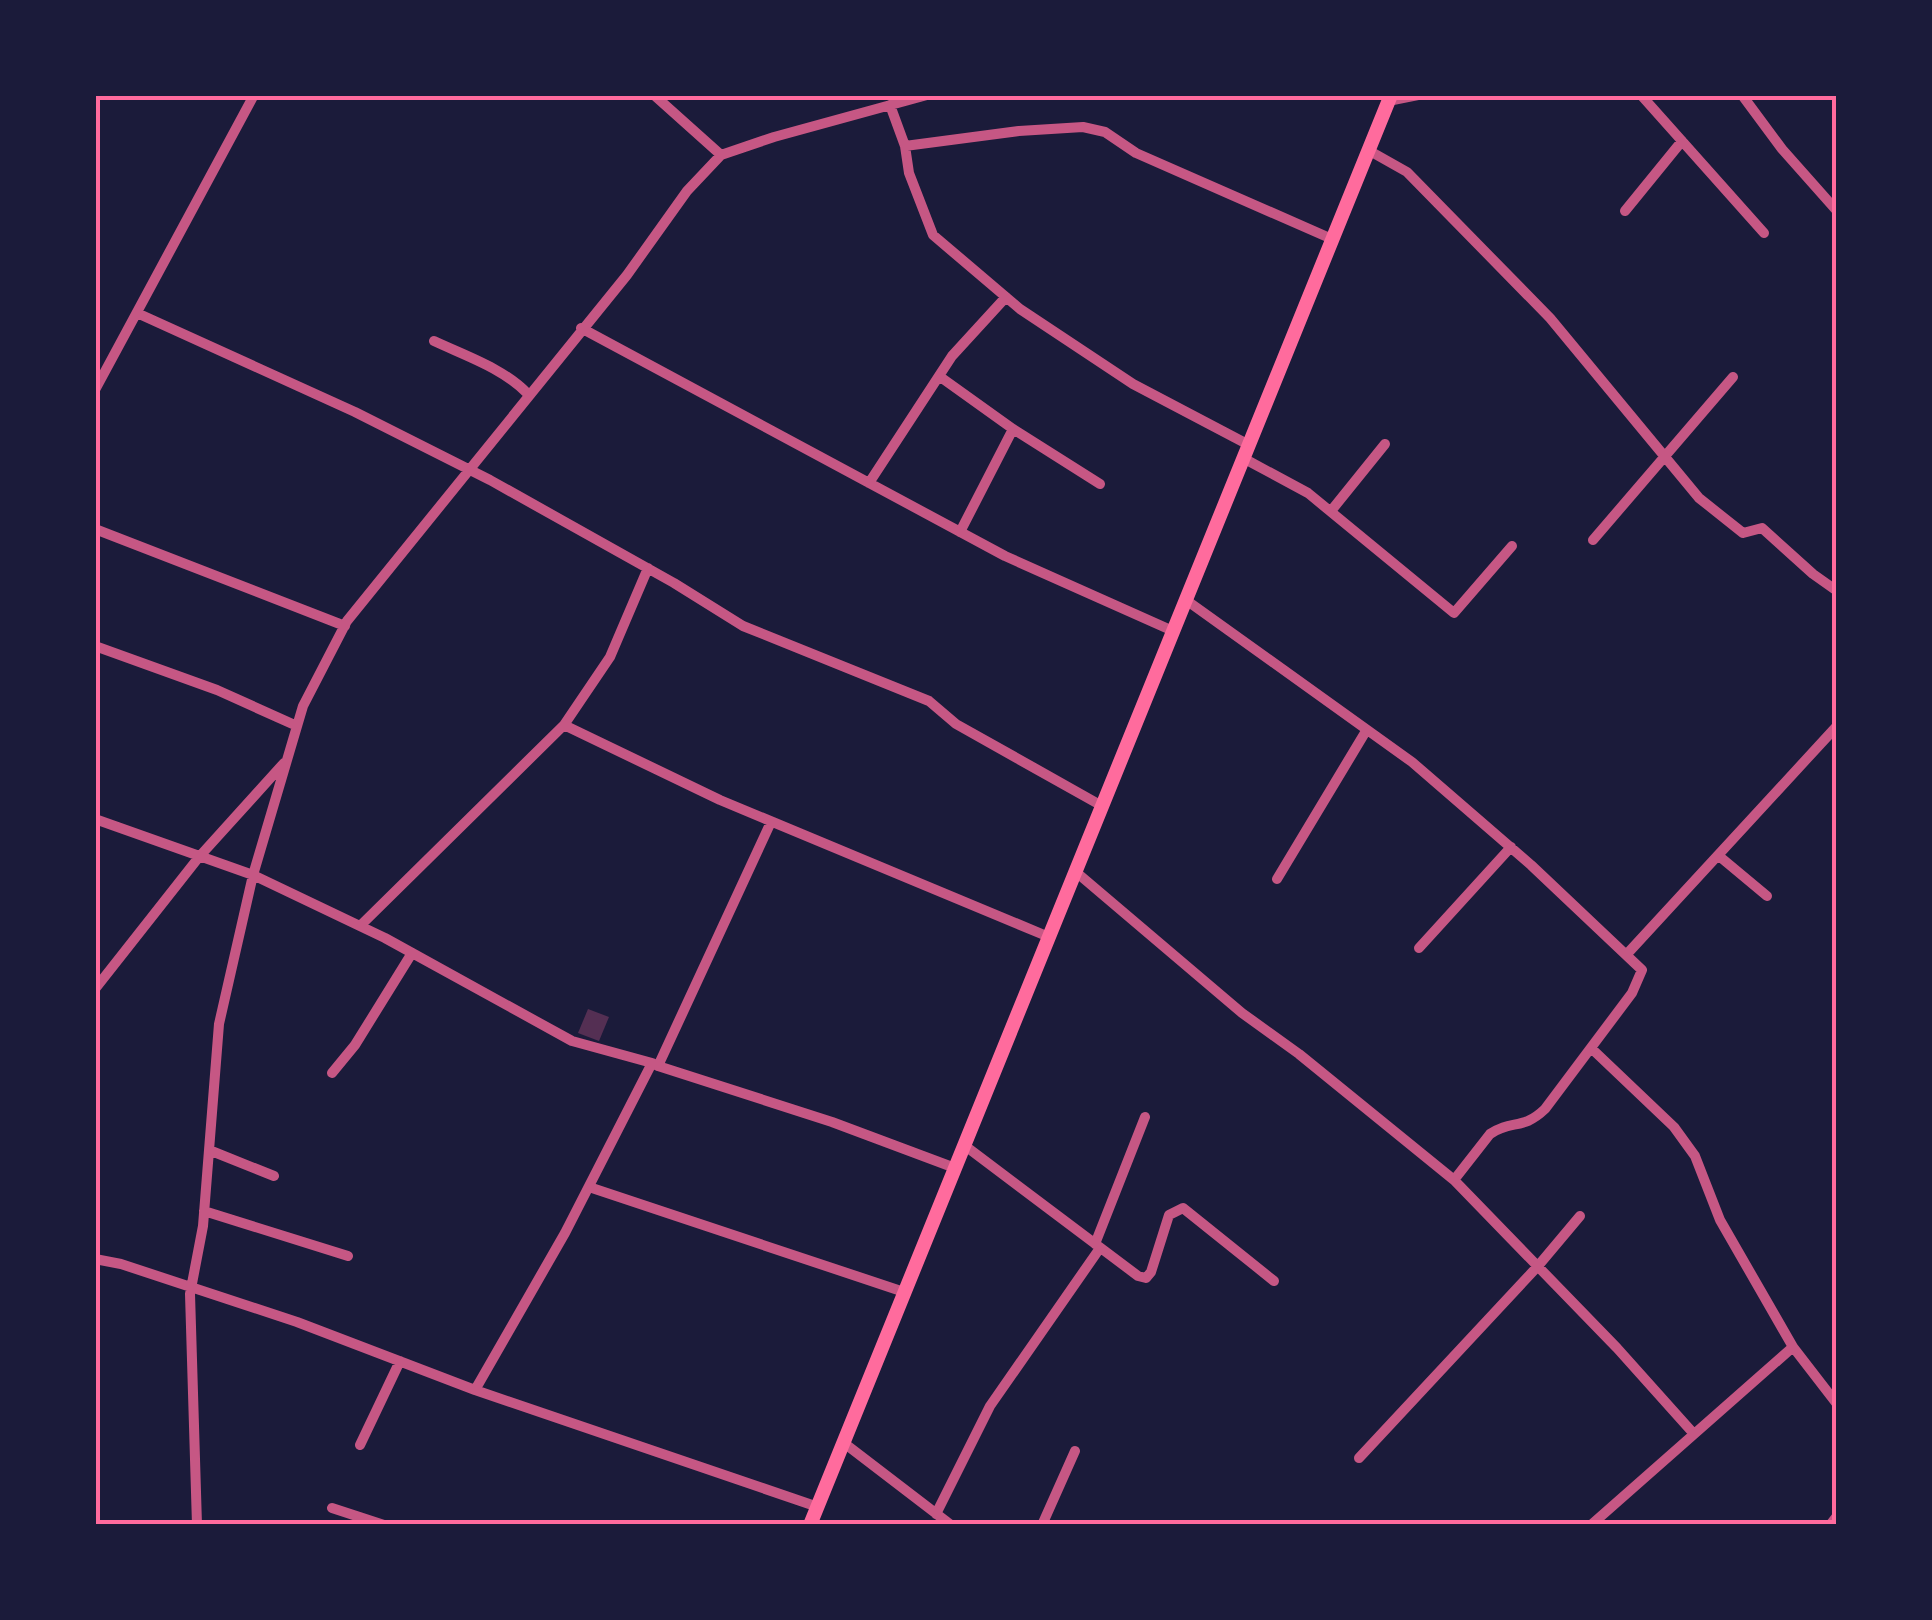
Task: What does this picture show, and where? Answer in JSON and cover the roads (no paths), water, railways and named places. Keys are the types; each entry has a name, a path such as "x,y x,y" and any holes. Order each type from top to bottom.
{"main road":[{"path":"810,1525 1390,98"}],"street":[{"path":"95,390 254,95"},
{"path":"654,95 722,155"},
{"path":"1390,98 1418,95"},
{"path":"1641,95 1764,234"},
{"path":"1742,95 1782,149 1837,211"},
{"path":"197,1525 192,1287 204,1211 218,1024 253,875 310,690 344,626 628,275 687,190 722,155 921,96"},
{"path":"891,108 909,172 933,235 1006,297 1133,384 1308,493 1454,613 1512,546"},
{"path":"902,142 1050,129 1106,132 1136,153 1332,240"},
{"path":"1625,210 1682,140"},
{"path":"1368,150 1408,172 1550,318 1699,498 1736,530 1743,533 1762,528 1812,574 1837,591"},
{"path":"869,483 952,356 1006,297"},
{"path":"136,314 355,412 648,568 742,626 929,701 956,724 1102,806"},
{"path":"582,328 1005,556 1173,631"},
{"path":"434,341 493,368 528,394"},
{"path":"938,376 1100,484"},
{"path":"1593,540 1733,377"},
{"path":"960,532 1012,428"},
{"path":"1331,511 1384,444"},
{"path":"95,529 344,626"},
{"path":"360,926 564,725 610,658 648,568"},
{"path":"1186,600 1412,762 1640,965 1640,979 1531,1123 1498,1128 1454,1180"},
{"path":"95,646 217,690 297,726"},
{"path":"564,725 770,822 1049,937"},
{"path":"1627,954 1837,726"},
{"path":"1277,879 1366,730"},
{"path":"95,989 199,857 285,762"},
{"path":"95,819 253,875 412,953 572,1041 832,1122 955,1168"},
{"path":"475,1390 655,1064 770,822"},
{"path":"1419,948 1511,848"},
{"path":"1719,856 1767,896"},
{"path":"1076,872 1242,1012 1300,1054 1454,1180 1694,1434"},
{"path":"332,1073 355,1044 412,953"},
{"path":"1591,1048 1674,1127 1695,1156 1720,1220 1793,1347 1837,1403"},
{"path":"936,1514 990,1406 1098,1246 1145,1117"},
{"path":"964,1145 1146,1278 1170,1215 1183,1208 1274,1281"},
{"path":"209,1150 274,1176"},
{"path":"588,1187 904,1292"},
{"path":"204,1211 348,1256"},
{"path":"1359,1458 1580,1216"},
{"path":"95,1259 192,1287 475,1390 818,1507"},
{"path":"1592,1525 1793,1347"},
{"path":"360,1445 400,1361"},
{"path":"844,1443 951,1525"},
{"path":"1042,1525 1075,1451"},
{"path":"332,1508 384,1525"},
{"path":"1830,1525 1837,1516"}]}
